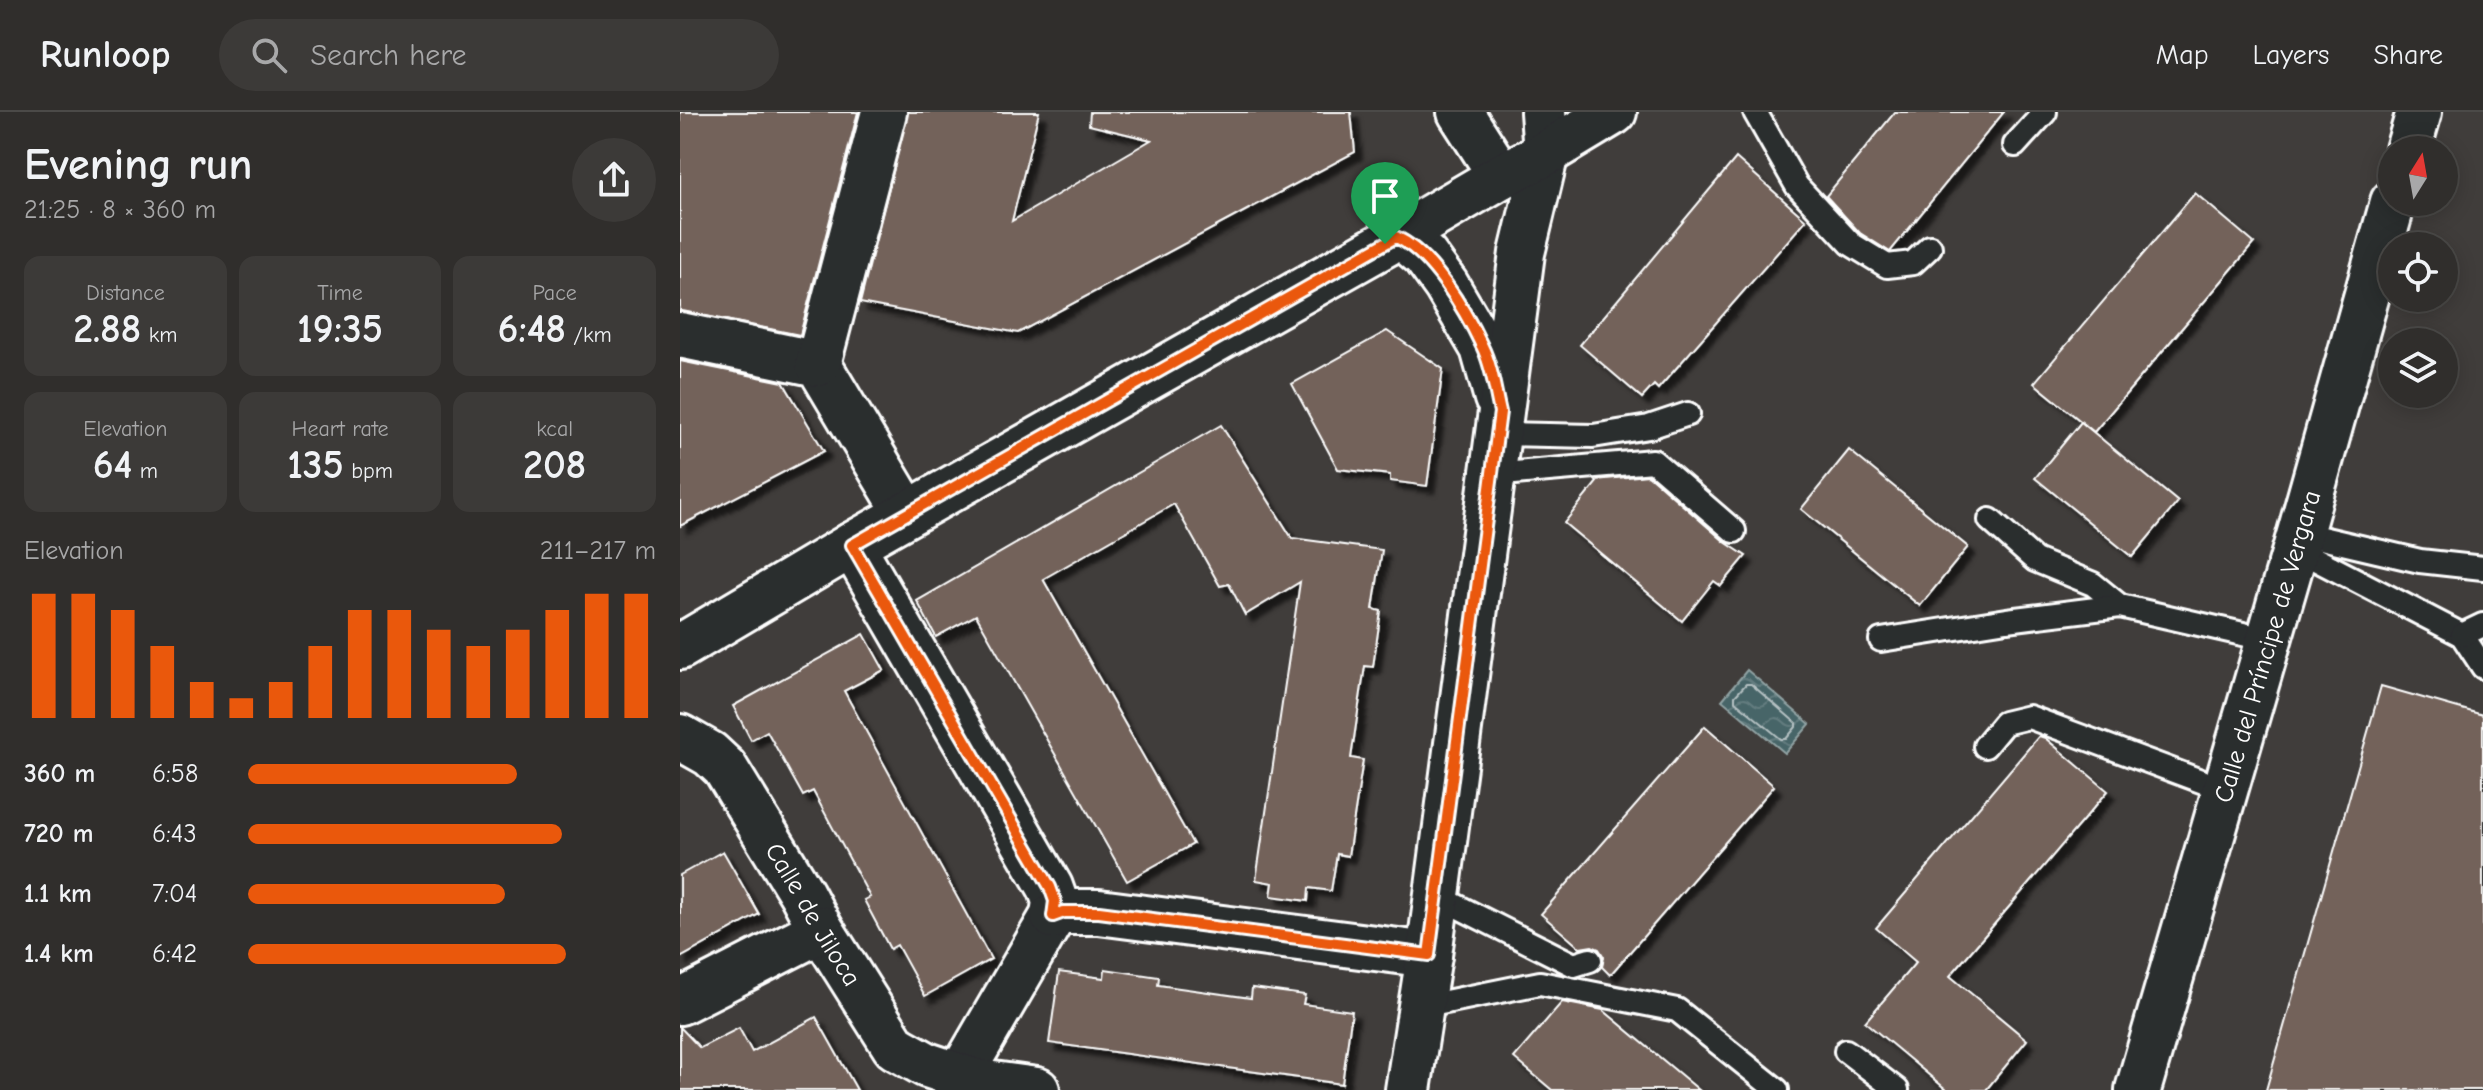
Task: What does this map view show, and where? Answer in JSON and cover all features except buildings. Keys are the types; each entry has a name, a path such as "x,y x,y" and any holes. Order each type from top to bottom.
{"street":[{"path":"884,112 818,364 907,513"},
{"path":"1460,112 1501,176"},
{"path":"683,643 1501,176 1544,133 1614,112"},
{"path":"2412,136 2419,112"},
{"path":"1408,1090 1429,955 1522,253 1544,133"},
{"name":"Calle del Príncipe de Vergara","path":"2138,1090 2389,216"},
{"path":"1396,237 1425,256 1483,348 1496,440"},
{"path":"680,335 818,364"},
{"path":"852,545 1050,887 1055,901 1053,916 960,1076"},
{"name":"Calle de Jiloca","path":"680,737 710,754 725,768 895,1047 917,1060 978,1082 1037,1090"},
{"path":"1053,916 1064,912 1099,912 1429,955"},
{"path":"680,1002 820,928"}],"lane":[{"path":"1755,112 1797,186 1851,244 1887,266 1913,263 1930,247"},
{"path":"2015,145 2045,112"},
{"path":"1496,440 1593,436 1649,427 1688,414"},
{"path":"1496,440 1653,461 1734,531"},
{"path":"1990,520 2035,560 2093,584 2120,606"},
{"path":"2298,541 2483,568"},
{"path":"2298,541 2462,635 2483,667"},
{"path":"1881,640 2120,606 2269,640"},
{"path":"2462,635 2483,625"},
{"path":"1985,746 2004,723 2029,717 2225,790"},
{"path":"1437,896 1574,965 1590,960"},
{"path":"1421,1007 1540,983 1677,1010 1777,1090"},
{"path":"1846,1051 1897,1090"}],"water":[{"path":"1747,670 1810,724 1785,753 1722,700"}],"route":[{"path":"1396,237 1411,244 1425,256 1446,285 1483,348 1500,412 1429,955 1099,912 1064,912 1053,916 1055,901 1050,887 852,545 1385,244 1396,237"}]}
